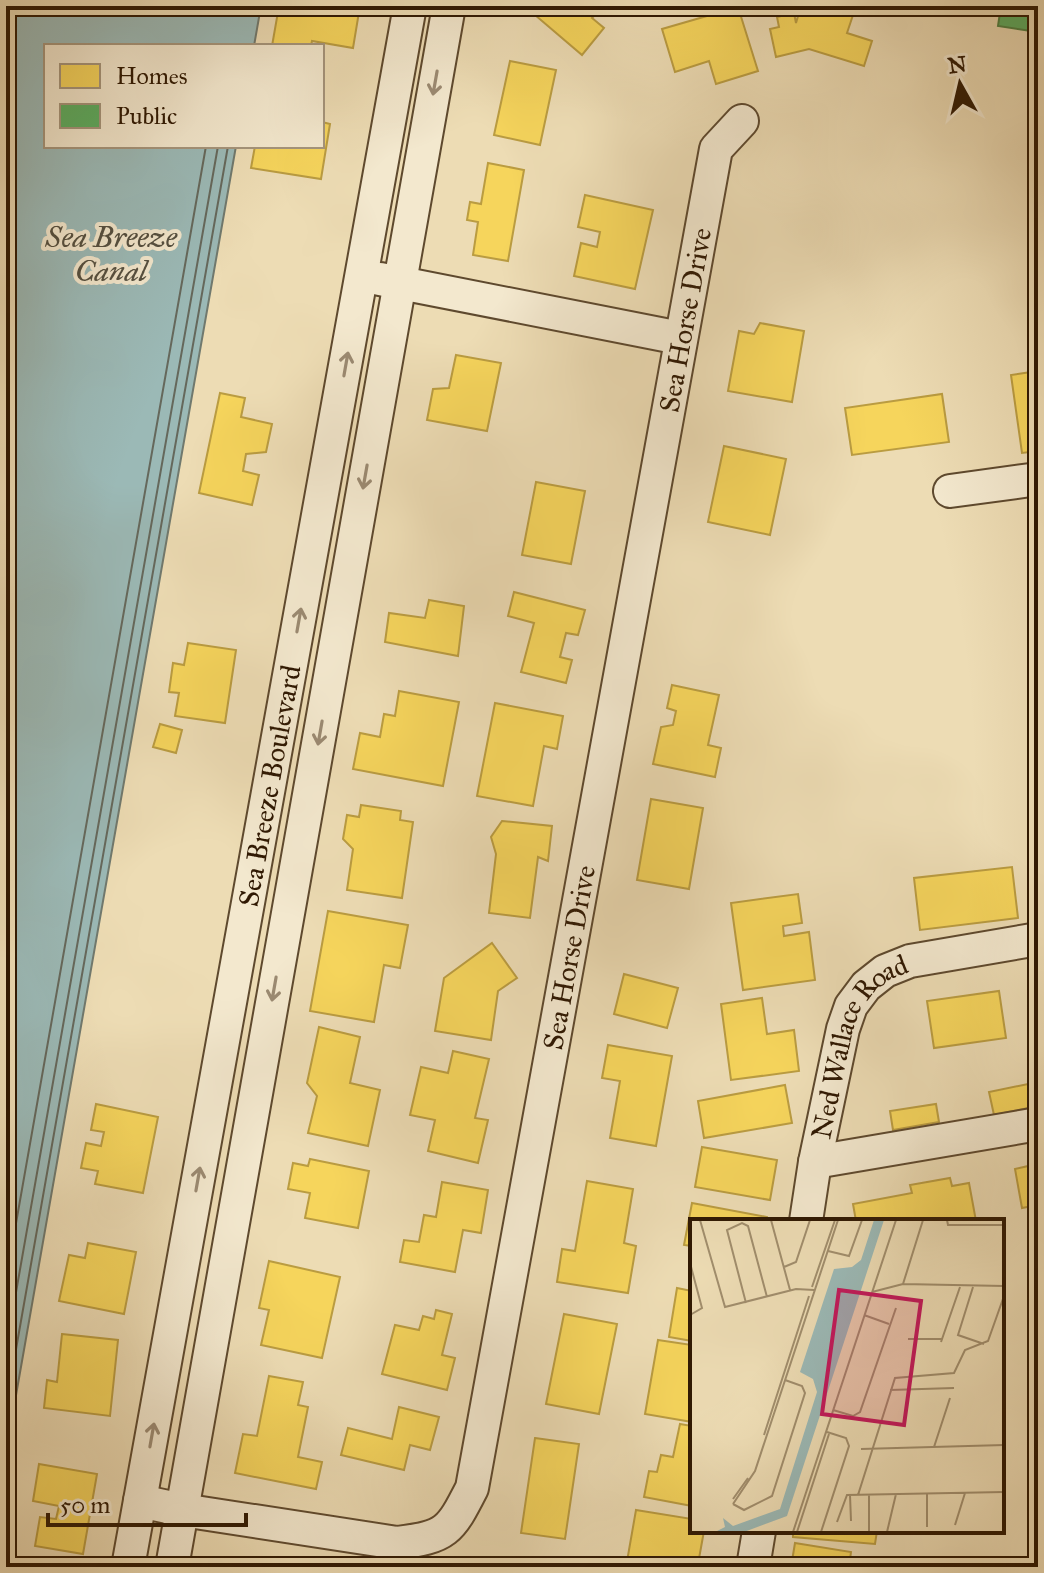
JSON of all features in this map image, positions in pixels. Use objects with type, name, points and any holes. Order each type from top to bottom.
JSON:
[{"type":"street","name":"Sea Breeze Boulevard","points":[[128,1567],[410,6]]},
{"type":"street","name":"Sea Breeze Boulevard","points":[[172,1567],[449,6]]},
{"type":"street","name":"Sea Horse Drive","points":[[140,1501],[397,1543],[430,1539],[454,1522],[472,1488],[716,149],[742,121]]},
{"type":"street","points":[[362,276],[680,338]]},
{"type":"street","points":[[950,491],[1038,479]]},
{"type":"street","name":"Ned Wallace Road","points":[[806,1219],[843,1029],[851,1006],[866,986],[885,971],[910,961],[1038,939]]},
{"type":"street","points":[[815,1162],[1038,1124]]},
{"type":"street","points":[[753,1567],[759,1533]]},
{"type":"water","name":"Sea Breeze Canal","points":[[6,6],[261,6],[254,44],[44,44],[44,148],[236,148],[6,1452]]},
{"type":"building: Homes","points":[[279,6],[360,6],[353,48],[312,41],[311,44],[272,44]]},
{"type":"building: Homes","points":[[544,6],[603,6],[592,18],[604,28],[582,55],[535,15]]},
{"type":"building: Homes","points":[[801,6],[856,6],[847,33],[872,41],[864,66],[809,49],[776,57],[770,29],[779,27],[777,17],[794,13],[796,23]]},
{"type":"building: Homes","points":[[738,7],[758,71],[716,84],[709,61],[675,72],[662,29]]},
{"type":"building: Homes","points":[[510,61],[556,70],[540,145],[494,135]]},
{"type":"building: Homes","points":[[324,122],[330,124],[321,179],[251,168],[255,148],[324,148]]},
{"type":"building: Homes","points":[[488,163],[524,170],[508,261],[473,255],[478,222],[467,220],[470,202],[481,204]]},
{"type":"building: Homes","points":[[585,195],[653,210],[635,289],[574,276],[581,243],[597,247],[600,232],[578,227]]},
{"type":"building: Homes","points":[[760,323],[804,331],[792,402],[728,391],[739,331],[754,334]]},
{"type":"building: Homes","points":[[456,355],[501,363],[487,431],[427,420],[433,389],[449,388]]},
{"type":"building: Homes","points":[[1038,371],[1038,451],[1022,453],[1011,375]]},
{"type":"building: Homes","points":[[220,393],[245,398],[241,417],[272,424],[266,452],[246,454],[243,471],[259,475],[252,505],[199,493]]},
{"type":"building: Homes","points":[[942,394],[949,442],[852,455],[845,408]]},
{"type":"building: Homes","points":[[724,446],[786,459],[770,535],[708,522]]},
{"type":"building: Homes","points":[[536,482],[585,491],[571,564],[522,555]]},
{"type":"building: Homes","points":[[514,592],[585,610],[578,635],[566,633],[560,657],[572,660],[566,683],[521,672],[534,623],[508,616]]},
{"type":"building: Homes","points":[[429,600],[464,606],[458,656],[385,642],[389,613],[425,618]]},
{"type":"building: Homes","points":[[188,643],[236,650],[225,723],[175,716],[179,693],[169,692],[173,663],[184,665]]},
{"type":"building: Homes","points":[[672,685],[719,695],[708,745],[721,748],[715,777],[653,764],[661,727],[673,725],[676,711],[667,708]]},
{"type":"building: Homes","points":[[399,691],[459,702],[443,786],[353,769],[360,733],[380,737],[384,714],[395,716]]},
{"type":"building: Homes","points":[[495,703],[563,716],[557,749],[544,746],[533,806],[477,796]]},
{"type":"building: Homes","points":[[160,724],[182,730],[176,753],[153,747]]},
{"type":"building: Homes","points":[[651,799],[703,808],[689,889],[637,880]]},
{"type":"building: Homes","points":[[361,805],[401,811],[400,820],[413,822],[402,898],[347,890],[353,849],[343,839],[347,815],[359,817]]},
{"type":"building: Homes","points":[[502,821],[552,826],[548,861],[538,857],[530,918],[489,913],[496,854],[491,837]]},
{"type":"building: Homes","points":[[1012,867],[1018,918],[920,930],[914,878]]},
{"type":"building: Homes","points":[[798,894],[802,923],[783,926],[784,936],[809,932],[815,980],[743,990],[731,903]]},
{"type":"building: Homes","points":[[328,911],[408,925],[400,968],[384,965],[374,1022],[310,1011]]},
{"type":"building: Homes","points":[[492,943],[517,978],[498,991],[491,1040],[435,1031],[444,978]]},
{"type":"building: Homes","points":[[624,974],[678,988],[667,1028],[614,1014]]},
{"type":"building: Homes","points":[[999,991],[1006,1038],[934,1048],[927,1001]]},
{"type":"building: Homes","points":[[762,998],[767,1034],[794,1030],[799,1071],[731,1080],[721,1004]]},
{"type":"building: Homes","points":[[319,1027],[360,1037],[350,1083],[380,1090],[368,1146],[308,1133],[317,1096],[307,1083]]},
{"type":"building: Homes","points":[[608,1045],[672,1056],[656,1146],[610,1138],[620,1081],[602,1078]]},
{"type":"building: Homes","points":[[453,1051],[489,1059],[475,1118],[488,1120],[478,1163],[428,1151],[435,1120],[410,1115],[421,1067],[448,1073]]},
{"type":"building: Homes","points":[[1038,1082],[1038,1106],[994,1115],[989,1092]]},
{"type":"building: Homes","points":[[785,1085],[792,1123],[704,1138],[698,1101]]},
{"type":"building: Homes","points":[[96,1104],[158,1117],[143,1193],[95,1184],[98,1171],[81,1168],[86,1143],[101,1146],[104,1132],[91,1130]]},
{"type":"building: Homes","points":[[936,1104],[939,1122],[893,1130],[890,1111]]},
{"type":"building: Homes","points":[[702,1147],[777,1160],[770,1200],[695,1187]]},
{"type":"building: Homes","points":[[310,1159],[369,1171],[358,1228],[305,1218],[310,1193],[288,1189],[293,1163],[308,1166]]},
{"type":"building: Homes","points":[[1038,1159],[1038,1205],[1022,1208],[1015,1169],[1028,1166],[1032,1160]]},
{"type":"building: Homes","points":[[950,1178],[952,1186],[969,1183],[976,1219],[856,1219],[853,1204],[912,1193],[910,1185]]},
{"type":"building: Homes","points":[[587,1181],[633,1189],[624,1243],[636,1246],[628,1293],[557,1282],[562,1249],[575,1251]]},
{"type":"building: Homes","points":[[442,1182],[488,1190],[481,1233],[463,1230],[455,1272],[400,1262],[404,1240],[419,1242],[424,1215],[436,1217]]},
{"type":"building: Homes","points":[[692,1203],[767,1217],[690,1219],[690,1246],[684,1245]]},
{"type":"building: Homes","points":[[88,1243],[136,1252],[124,1314],[59,1301],[69,1255],[85,1258]]},
{"type":"building: Homes","points":[[269,1261],[340,1277],[322,1358],[261,1345],[269,1310],[259,1308]]},
{"type":"building: Homes","points":[[677,1288],[690,1291],[690,1341],[669,1337]]},
{"type":"building: Homes","points":[[436,1310],[452,1314],[442,1355],[455,1358],[447,1390],[382,1374],[395,1325],[419,1330],[423,1316],[434,1319]]},
{"type":"building: Homes","points":[[564,1314],[617,1324],[599,1414],[546,1404]]},
{"type":"building: Homes","points":[[62,1334],[118,1340],[110,1416],[44,1408],[47,1380],[57,1382]]},
{"type":"building: Homes","points":[[658,1340],[690,1345],[690,1422],[645,1414]]},
{"type":"building: Homes","points":[[269,1376],[303,1382],[298,1405],[308,1407],[298,1457],[322,1462],[316,1489],[235,1473],[243,1434],[257,1436]]},
{"type":"building: Homes","points":[[399,1407],[439,1417],[430,1450],[410,1445],[404,1470],[341,1455],[348,1428],[392,1439]]},
{"type":"building: Homes","points":[[680,1424],[690,1426],[690,1506],[644,1497],[649,1471],[657,1472],[661,1455],[673,1457]]},
{"type":"building: Homes","points":[[535,1438],[579,1444],[565,1539],[521,1533]]},
{"type":"building: Homes","points":[[39,1464],[97,1474],[83,1554],[35,1546],[40,1517],[56,1519],[59,1506],[33,1501]]},
{"type":"building: Homes","points":[[636,1510],[690,1519],[690,1533],[704,1533],[698,1564],[669,1559],[668,1567],[626,1567]]},
{"type":"building: Homes","points":[[793,1533],[877,1533],[875,1544],[793,1537]]},
{"type":"building: Homes","points":[[795,1543],[851,1552],[849,1567],[791,1567]]},
{"type":"building: Homes","points":[[855,1560],[890,1567],[853,1567]]},
{"type":"building: Public","points":[[1001,6],[1038,6],[1038,32],[998,26]]}]
